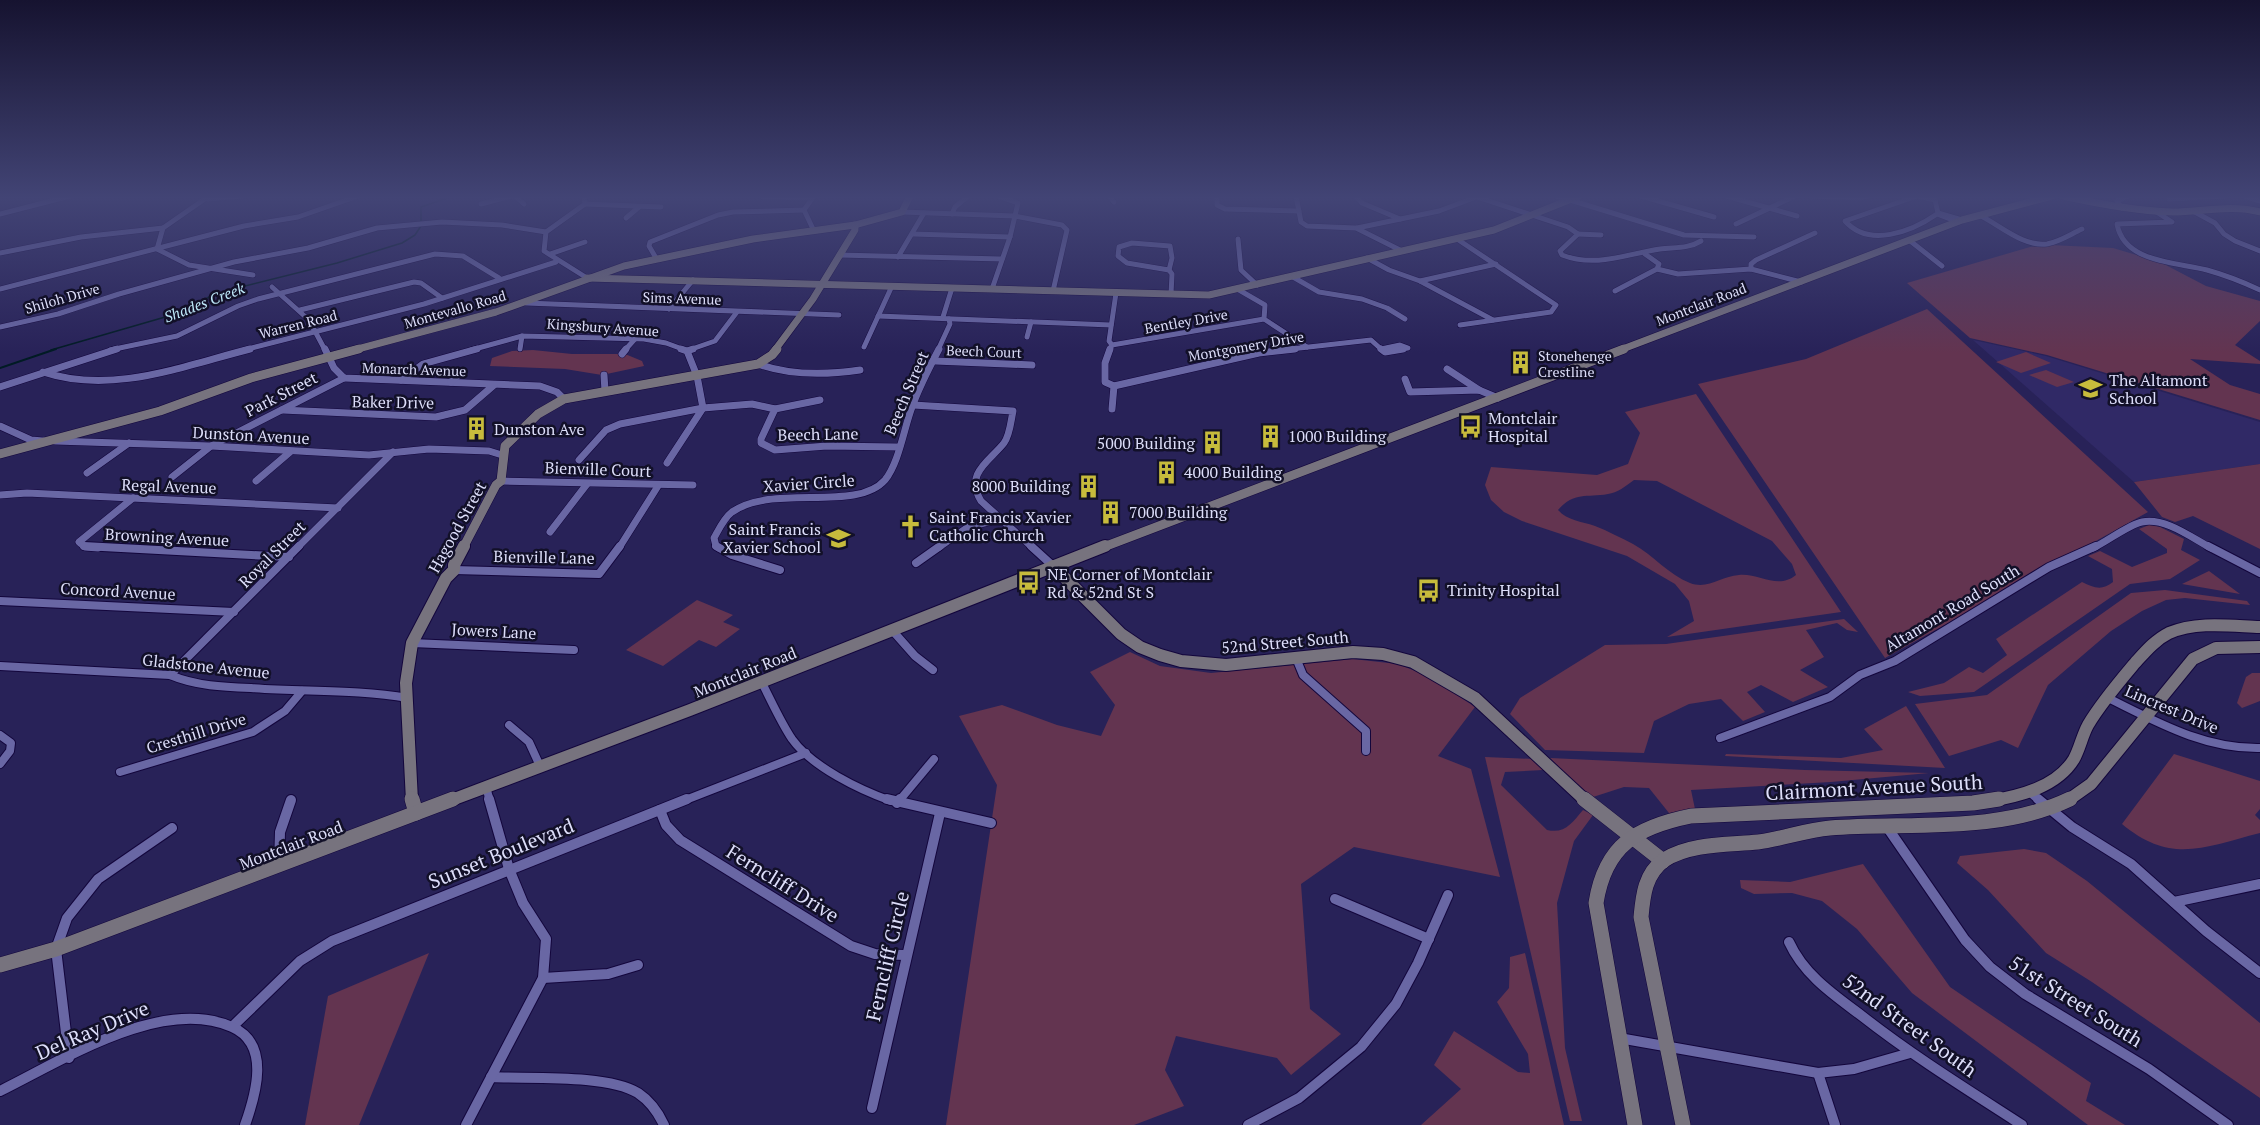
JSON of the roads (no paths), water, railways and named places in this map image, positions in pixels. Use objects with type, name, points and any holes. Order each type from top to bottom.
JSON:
[{"type":"street","points":[[0,253],[23,248]]},
{"type":"street","name":"Shiloh Drive","points":[[0,327],[58,314],[119,294],[234,262],[305,248]]},
{"type":"street","points":[[544,248],[556,262],[587,278],[1209,295],[1239,290],[1408,248]]},
{"type":"street","points":[[550,254],[566,248]]},
{"type":"street","points":[[650,248],[656,258]]},
{"type":"street","name":"Montevallo Road","points":[[0,454],[160,411],[251,378],[526,303],[587,278],[656,258],[702,248]]},
{"type":"street","points":[[502,455],[504,446],[538,414],[564,399],[758,364],[772,355],[843,248]]},
{"type":"street","points":[[898,257],[904,248]]},
{"type":"street","points":[[992,289],[1006,248]]},
{"type":"street","points":[[1053,291],[1063,248]]},
{"type":"street","points":[[1119,248],[1118,256],[1127,262],[1169,270],[1172,274],[1171,294]]},
{"type":"street","points":[[1169,270],[1172,266],[1171,248]]},
{"type":"street","points":[[1239,248],[1242,270],[1257,285]]},
{"type":"street","points":[[1460,324],[1551,312],[1556,305],[1472,248]]},
{"type":"street","points":[[1563,248],[1560,251],[1562,255],[1577,261],[1588,262],[1667,248]]},
{"type":"street","points":[[1751,269],[1750,264],[1781,248]]},
{"type":"street","name":"Montclair Road","points":[[0,965],[56,949],[279,866],[1053,566],[1888,248]]},
{"type":"street","points":[[1920,248],[1942,266]]},
{"type":"street","points":[[2131,248],[2153,258],[2224,275],[2260,290]]},
{"type":"street","points":[[0,289],[157,249],[189,265],[253,275]]},
{"type":"street","points":[[0,387],[102,352],[177,336],[238,306],[279,292],[445,252],[461,254],[498,278]]},
{"type":"street","points":[[1645,254],[1656,260],[1659,264],[1657,269]]},
{"type":"street","points":[[839,255],[1002,259]]},
{"type":"street","points":[[1366,258],[1389,270],[1420,281],[1493,320]]},
{"type":"street","name":"Warren Road","points":[[43,372],[62,380],[76,381],[101,382],[136,378],[442,298],[498,278],[556,262]]},
{"type":"street","points":[[1420,281],[1496,264]]},
{"type":"street","points":[[1615,291],[1657,269],[1678,274],[1751,269],[1801,282]]},
{"type":"street","points":[[1293,277],[1319,292],[1362,299],[1387,308],[1405,319]]},
{"type":"street","points":[[669,309],[693,280]]},
{"type":"street","points":[[300,310],[414,282],[421,283],[442,298]]},
{"type":"street","points":[[864,347],[892,285]]},
{"type":"street","name":"Monarch Avenue","points":[[272,287],[300,310],[317,332],[333,369],[344,378],[540,386],[556,392],[564,399]]},
{"type":"street","name":"Beech Street","points":[[886,477],[913,405],[950,324],[943,313],[952,288]]},
{"type":"street","points":[[1239,290],[1265,305],[1264,319],[1307,347]]},
{"type":"street","points":[[1112,409],[1114,386],[1105,382],[1104,378],[1107,351],[1112,345],[1109,341],[1116,293]]},
{"type":"street","name":"Sims Avenue","points":[[526,303],[838,315]]},
{"type":"street","points":[[667,463],[703,408],[697,376],[687,351],[715,341],[737,312]]},
{"type":"street","points":[[878,316],[1111,325]]},
{"type":"street","name":"Bentley Drive","points":[[1112,345],[1264,319]]},
{"type":"street","points":[[1027,337],[1031,322]]},
{"type":"street","points":[[520,349],[522,336]]},
{"type":"street","name":"Kingsbury Avenue","points":[[401,380],[423,364],[522,336],[635,339],[666,343],[687,351]]},
{"type":"street","points":[[622,354],[635,339]]},
{"type":"street","name":"Montgomery Drive","points":[[1114,386],[1259,353],[1371,340],[1381,349]]},
{"type":"street","name":"Beech Court","points":[[935,361],[1032,364]]},
{"type":"street","points":[[758,364],[777,371],[841,373],[860,370]]},
{"type":"street","points":[[1447,369],[1479,390],[1498,398]]},
{"type":"street","points":[[451,382],[460,373]]},
{"type":"street","points":[[604,375],[605,391]]},
{"type":"street","name":"Park Street","points":[[172,477],[211,446],[344,378]]},
{"type":"street","points":[[1405,379],[1410,392],[1479,390]]},
{"type":"street","name":"Baker Drive","points":[[282,410],[436,417],[465,410],[494,385]]},
{"type":"street","points":[[775,409],[820,400]]},
{"type":"street","name":"Beech Lane","points":[[579,460],[606,430],[614,426],[703,408],[752,404],[775,409],[761,439],[761,443],[766,448],[784,450],[827,446],[898,447]]},
{"type":"street","points":[[913,405],[1013,411],[1006,441],[982,463],[975,483],[976,493],[1000,519],[1053,566]]},
{"type":"street","name":"Dunston Avenue","points":[[0,426],[31,440],[45,441],[211,446],[369,455],[429,449],[489,451],[502,455]]},
{"type":"street","points":[[87,473],[129,443]]},
{"type":"street","points":[[256,480],[290,452]]},
{"type":"street","name":"Royal Street","points":[[170,675],[393,452]]},
{"type":"street","name":"Hagood Street","points":[[416,813],[412,803],[406,683],[412,643],[446,578],[454,570],[496,486],[501,481],[502,455]]},
{"type":"street","name":"Xavier Circle","points":[[780,570],[732,555],[716,546],[714,538],[730,513],[747,503],[770,497],[852,495],[868,491],[885,481],[886,477]]},
{"type":"street","name":"Bienville Court","points":[[501,481],[693,485]]},
{"type":"street","points":[[550,532],[587,484]]},
{"type":"street","name":"Bienville Lane","points":[[454,570],[599,574],[607,566],[658,486]]},
{"type":"street","name":"Regal Avenue","points":[[0,495],[133,498],[338,508]]},
{"type":"street","name":"Browning Avenue","points":[[133,498],[79,542],[85,547],[289,557]]},
{"type":"street","points":[[916,563],[968,527],[1000,519]]},
{"type":"street","name":"Altamont Road South","points":[[1720,738],[1830,697],[1860,675],[1895,662],[2049,567],[2108,541],[2141,522],[2153,521],[2167,525],[2260,573]]},
{"type":"street","name":"52nd Street South","points":[[1053,566],[1122,635],[1154,653],[1188,663],[1230,666],[1354,651],[1402,658],[1413,662],[1475,699],[1585,800],[1663,861]]},
{"type":"street","name":"Concord Avenue","points":[[0,601],[234,612]]},
{"type":"street","name":"Clairmont Avenue South","points":[[1635,1125],[1596,903],[1599,882],[1606,864],[1617,849],[1632,837],[1658,824],[1691,816],[1972,804],[2002,799],[2028,791],[2054,780],[2068,767],[2080,748],[2089,723],[2155,643],[2170,633],[2200,627],[2260,627]]},
{"type":"street","points":[[892,630],[915,656],[933,670]]},
{"type":"street","name":"Jowers Lane","points":[[412,643],[574,650]]},
{"type":"street","points":[[1683,1125],[1641,907],[1646,881],[1663,861],[1679,852],[1708,845],[1765,842],[1828,828],[1997,821],[2074,798],[2087,789],[2202,651],[2217,648],[2260,647]]},
{"type":"street","points":[[1296,658],[1303,675],[1366,731],[1368,738],[1366,751]]},
{"type":"street","name":"Gladstone Avenue","points":[[0,666],[170,675],[175,679],[208,685],[372,693],[408,698]]},
{"type":"street","points":[[760,681],[793,740],[806,753],[860,790],[897,803],[991,823]]},
{"type":"street","name":"Cresthill Drive","points":[[120,772],[254,732],[279,716],[302,691]]},
{"type":"street","name":"Lincrest Drive","points":[[2108,698],[2210,743],[2260,748]]},
{"type":"street","points":[[509,725],[526,736],[535,749],[540,766]]},
{"type":"street","points":[[0,735],[11,744],[10,751],[0,764]]},
{"type":"street","name":"Sunset Boulevard","points":[[234,1025],[300,961],[332,941],[806,753]]},
{"type":"street","points":[[897,803],[934,759]]},
{"type":"street","points":[[466,1125],[543,978],[546,939],[523,903],[509,869],[486,787]]},
{"type":"street","points":[[2028,791],[2081,833],[2132,864],[2220,943],[2260,974]]},
{"type":"street","points":[[279,866],[278,835],[291,800]]},
{"type":"street","name":"Ferncliff Drive","points":[[660,810],[666,825],[680,840],[832,935],[852,946],[875,954],[905,955]]},
{"type":"street","name":"Ferncliff Circle","points":[[872,1108],[905,955],[940,813]]},
{"type":"street","name":"51st Street South","points":[[1886,825],[1965,940],[1995,971],[2025,994],[2132,1058],[2228,1125]]},
{"type":"street","points":[[69,1058],[56,949],[67,918],[98,879],[119,862],[172,828]]},
{"type":"street","points":[[2174,902],[2260,884]]},
{"type":"street","points":[[1248,1125],[1299,1098],[1361,1047],[1396,1004],[1448,895]]},
{"type":"street","points":[[1335,899],[1429,939]]},
{"type":"street","name":"52nd Street South","points":[[1789,942],[1801,964],[1814,978],[1910,1053],[2022,1125]]},
{"type":"street","points":[[543,978],[608,974],[638,965]]},
{"type":"street","name":"Del Ray Drive","points":[[0,1091],[134,1029],[166,1020],[197,1017],[234,1025]]},
{"type":"street","points":[[234,1025],[250,1036],[256,1049],[254,1098],[245,1125]]},
{"type":"street","points":[[1620,1038],[1818,1073],[1854,1069],[1910,1053]]},
{"type":"street","points":[[1818,1073],[1835,1125]]},
{"type":"street","points":[[491,1077],[613,1084],[635,1091],[658,1111],[664,1125]]},
{"type":"waterway","name":"Shades Creek","points":[[51,350],[179,313],[211,296],[237,288],[384,248]]},
{"type":"waterway","name":"Shades Creek","points":[[0,368],[56,349]]},
{"type":"place","name":"Stonehenge Crestline","points":[[1520,363]]},
{"type":"place","name":"The Altamont School","points":[[2091,389]]},
{"type":"place","name":"Montclair Hospital","points":[[1470,427]]},
{"type":"place","name":"Dunston Ave","points":[[476,429]]},
{"type":"place","name":"1000 Building","points":[[1270,436]]},
{"type":"place","name":"5000 Building","points":[[1213,443]]},
{"type":"place","name":"4000 Building","points":[[1166,472]]},
{"type":"place","name":"8000 Building","points":[[1088,486]]},
{"type":"place","name":"7000 Building","points":[[1111,512]]},
{"type":"place","name":"Saint Francis Xavier Catholic Church","points":[[911,526]]},
{"type":"place","name":"Saint Francis Xavier School","points":[[839,538]]},
{"type":"place","name":"NE Corner of Montclair Rd & 52nd St S","points":[[1029,583]]},
{"type":"place","name":"Trinity Hospital","points":[[1429,590]]}]
